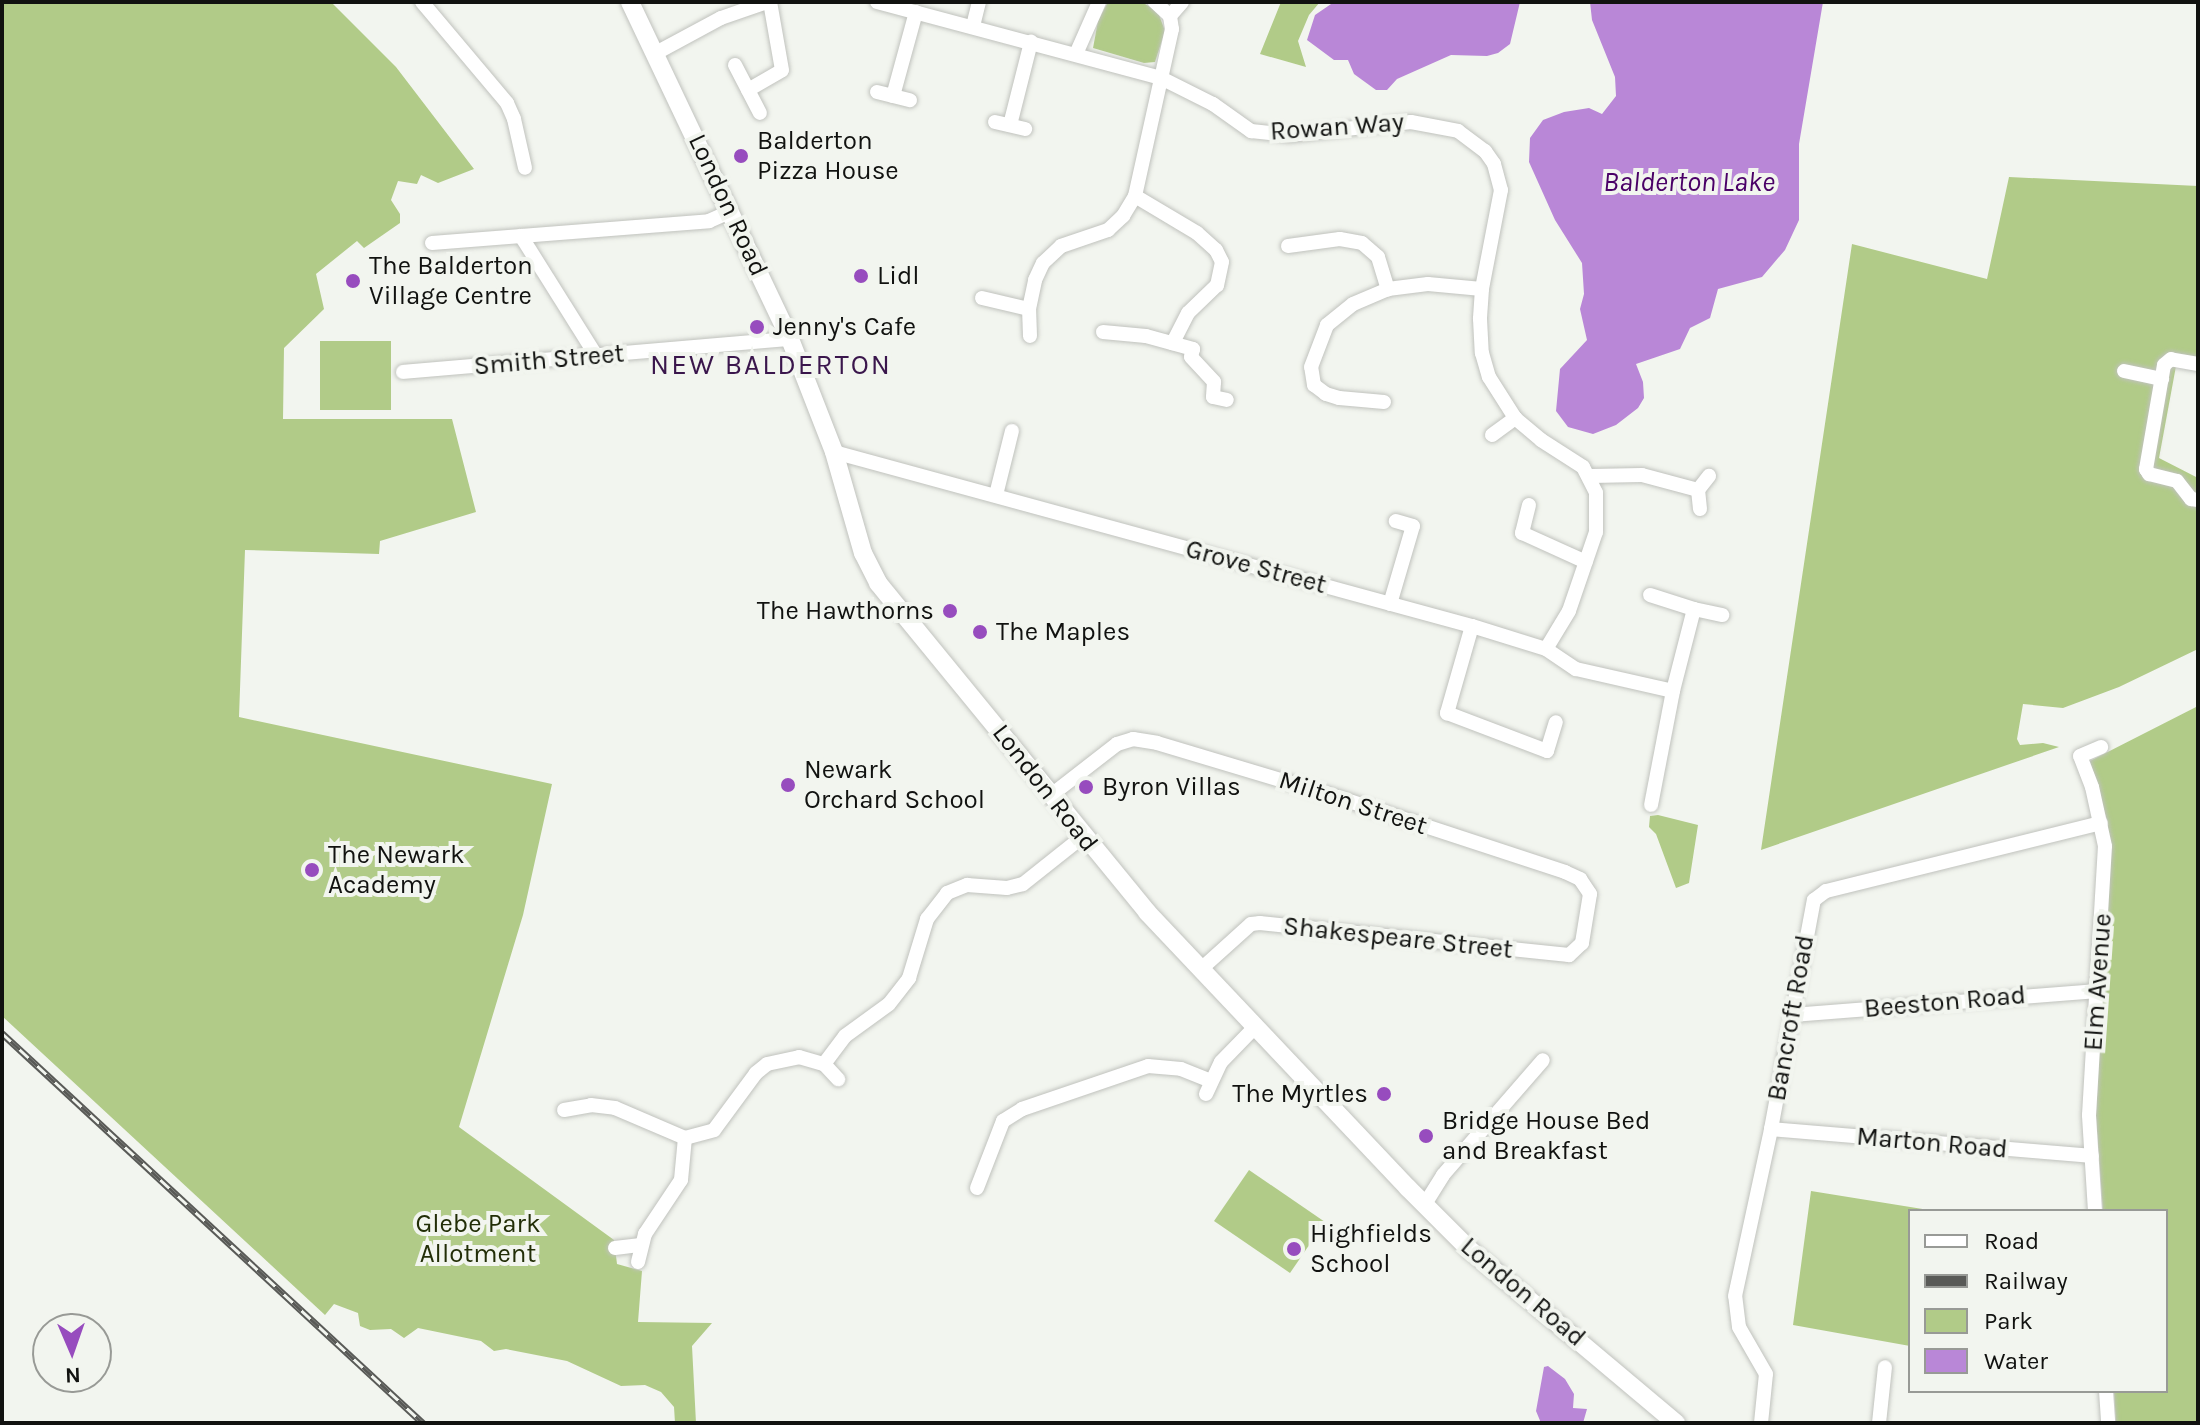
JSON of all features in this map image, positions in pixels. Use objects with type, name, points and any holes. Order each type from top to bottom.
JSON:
[{"type":"main road","name":"London Road","points":[[630,2],[790,339],[834,452],[863,553],[878,583],[1002,731],[1082,837],[1201,969],[1471,1251],[1590,1347],[1676,1423]]},
{"type":"street","points":[[422,2],[507,103],[514,119],[525,168]]},
{"type":"street","points":[[714,2],[721,18]]},
{"type":"street","points":[[656,53],[721,18],[768,2],[782,70],[748,90]]},
{"type":"street","name":"Rowan Way","points":[[877,2],[1161,78],[1260,133],[1289,135],[1411,122],[1446,127],[1468,136],[1494,164],[1501,190],[1482,289],[1482,353],[1489,377],[1515,418],[1591,476]]},
{"type":"street","points":[[973,26],[979,2]]},
{"type":"street","points":[[1076,54],[1099,2]]},
{"type":"street","points":[[1155,2],[1170,16]]},
{"type":"street","points":[[1030,336],[1029,309],[1038,270],[1049,256],[1068,243],[1108,230],[1123,216],[1135,196],[1170,44],[1170,16],[1182,2]]},
{"type":"street","points":[[893,96],[916,12]]},
{"type":"street","points":[[1025,129],[1002,124],[1031,42]]},
{"type":"street","points":[[735,65],[760,113]]},
{"type":"street","points":[[877,92],[910,100]]},
{"type":"street","points":[[1135,196],[1197,233],[1216,250],[1222,262],[1217,285],[1188,313],[1173,343]]},
{"type":"street","points":[[432,243],[709,221],[731,211]]},
{"type":"street","points":[[521,236],[597,357]]},
{"type":"street","points":[[1294,242],[1340,239],[1362,243],[1378,257],[1388,289]]},
{"type":"street","points":[[1384,402],[1369,393],[1326,394],[1312,380],[1311,367],[1327,325],[1353,304],[1388,289],[1428,284],[1482,289]]},
{"type":"street","points":[[982,298],[1029,309]]},
{"type":"street","points":[[1103,332],[1193,349],[1191,357],[1214,382],[1213,397],[1227,400]]},
{"type":"street","name":"Smith Street","points":[[403,372],[790,339]]},
{"type":"street","points":[[2198,364],[2171,359],[2164,365],[2146,469],[2149,474],[2177,481],[2191,499],[2198,500]]},
{"type":"street","points":[[2124,371],[2162,379]]},
{"type":"street","points":[[1492,435],[1515,418]]},
{"type":"street","points":[[996,495],[1012,431]]},
{"type":"street","name":"Grove Street","points":[[834,452],[1472,626],[1546,649],[1576,669],[1673,691]]},
{"type":"street","points":[[1546,649],[1569,611],[1596,532],[1597,508],[1591,476],[1642,475],[1698,490]]},
{"type":"street","points":[[1700,509],[1698,490],[1709,476]]},
{"type":"street","points":[[1529,505],[1522,533],[1586,562]]},
{"type":"street","points":[[1390,604],[1413,526],[1396,521]]},
{"type":"street","points":[[1650,595],[1722,615]]},
{"type":"street","points":[[1651,805],[1673,691],[1694,609]]},
{"type":"street","points":[[1447,713],[1472,626]]},
{"type":"street","points":[[1431,708],[1547,751],[1556,722]]},
{"type":"street","name":"Milton Street","points":[[1050,796],[1117,744],[1133,739],[1157,743],[1337,797],[1572,875],[1587,885],[1586,919]]},
{"type":"street","name":"Elm Avenue","points":[[2095,1209],[2089,1115],[2106,866],[2101,823],[2077,750],[2101,747]]},
{"type":"street","name":"Bancroft Road","points":[[1761,1423],[1766,1374],[1739,1327],[1734,1307],[1812,906],[1818,895],[2101,823]]},
{"type":"street","points":[[824,1064],[845,1036],[881,1011],[905,985],[927,919],[947,893],[967,885],[1007,888],[1023,884],[1082,837]]},
{"type":"street","name":"Shakespeare Street","points":[[1201,969],[1251,924],[1311,927],[1559,955],[1576,952],[1582,943],[1586,919]]},
{"type":"street","name":"Beeston Road","points":[[1793,1015],[2097,991]]},
{"type":"street","points":[[977,1188],[1003,1121],[1022,1109],[1148,1066],[1181,1069],[1208,1088],[1228,1053],[1256,1026]]},
{"type":"street","points":[[564,1110],[591,1105],[615,1108],[685,1138],[706,1134],[721,1125],[749,1082],[767,1064],[787,1057],[824,1064],[838,1079]]},
{"type":"street","points":[[1425,1204],[1443,1175],[1543,1060]]},
{"type":"street","name":"Marton Road","points":[[1771,1129],[2092,1156]]},
{"type":"street","points":[[638,1262],[641,1245],[652,1222],[679,1185],[685,1138]]},
{"type":"street","points":[[615,1248],[641,1245]]},
{"type":"street","points":[[1879,1423],[1885,1367]]},
{"type":"street","points":[[2106,1393],[2108,1423]]},
{"type":"green space","name":"The Newark Academy","points":[[2,2],[331,2],[396,67],[474,169],[438,183],[421,175],[417,184],[398,181],[391,200],[400,214],[400,223],[364,248],[357,241],[316,274],[324,309],[284,348],[283,419],[452,419],[476,512],[380,541],[379,554],[245,550],[239,717],[552,784],[523,915],[459,1127],[614,1240],[617,1264],[642,1271],[638,1322],[712,1323],[692,1346],[696,1423],[675,1423],[674,1407],[661,1392],[645,1385],[621,1386],[567,1361],[506,1349],[494,1351],[481,1341],[418,1328],[404,1338],[391,1329],[370,1330],[360,1326],[358,1313],[334,1304],[325,1315],[2,1016]]},
{"type":"green space","points":[[1108,2],[1142,2],[1158,12],[1165,31],[1155,62],[1144,63],[1093,48],[1098,21]]},
{"type":"green space","points":[[1281,2],[1320,2],[1309,15],[1298,41],[1306,67],[1260,54]]},
{"type":"green space","points":[[2009,177],[2198,186],[2198,370],[2176,366],[2159,458],[2198,478],[2198,649],[2119,687],[2063,708],[2023,704],[2017,739],[2020,745],[2043,743],[2059,747],[1761,850],[1852,244],[1987,279]]},
{"type":"green space","points":[[320,341],[391,341],[391,410],[320,410]]},
{"type":"green space","points":[[2198,706],[2198,1423],[2116,1423],[2114,1393],[2168,1393],[2168,1209],[2103,1209],[2096,1116],[2109,864],[2107,820],[2090,761]]},
{"type":"green space","points":[[1658,815],[1698,825],[1689,883],[1676,888],[1656,834],[1649,827],[1650,816]]},
{"type":"green space","points":[[1249,1170],[1325,1222],[1290,1273],[1214,1221]]},
{"type":"green space","points":[[1811,1191],[1923,1209],[1908,1209],[1908,1346],[1793,1325]]},
{"type":"water","points":[[1334,2],[1520,2],[1510,44],[1498,53],[1487,56],[1451,55],[1397,79],[1387,90],[1376,90],[1354,74],[1348,60],[1334,60],[1307,40],[1315,15]]},
{"type":"water","name":"Balderton Lake","points":[[1590,2],[1823,2],[1799,144],[1799,220],[1785,250],[1762,277],[1718,289],[1710,318],[1690,328],[1680,349],[1636,364],[1643,382],[1644,398],[1638,408],[1616,425],[1593,434],[1568,427],[1556,411],[1560,369],[1587,340],[1580,309],[1584,294],[1582,263],[1555,220],[1529,162],[1530,138],[1543,120],[1564,112],[1589,108],[1602,114],[1616,96],[1615,77],[1592,20]]},
{"type":"water","points":[[1548,1366],[1565,1379],[1574,1394],[1573,1408],[1587,1409],[1583,1423],[1541,1423],[1536,1411],[1544,1367]]},
{"type":"railway","points":[[2,1033],[423,1423]]},
{"type":"place","name":"Balderton Pizza House","points":[[741,156]]},
{"type":"place","name":"Lidl","points":[[861,276]]},
{"type":"place","name":"The Balderton Village Centre","points":[[353,281]]},
{"type":"place","name":"Jenny's Cafe","points":[[757,327]]},
{"type":"place","name":"The Hawthorns","points":[[950,611]]},
{"type":"place","name":"The Maples","points":[[980,632]]},
{"type":"place","name":"Newark Orchard School","points":[[788,785]]},
{"type":"place","name":"Byron Villas","points":[[1086,787]]},
{"type":"place","name":"The Newark Academy","points":[[312,870]]},
{"type":"place","name":"The Myrtles","points":[[1384,1094]]},
{"type":"place","name":"Bridge House Bed and Breakfast","points":[[1426,1136]]},
{"type":"place","name":"Highfields School","points":[[1294,1249]]},
{"type":"district","name":"NEW BALDERTON","points":[[771,365]]},
{"type":"park label","name":"Glebe Park Allotment","points":[[478,1239]]}]
